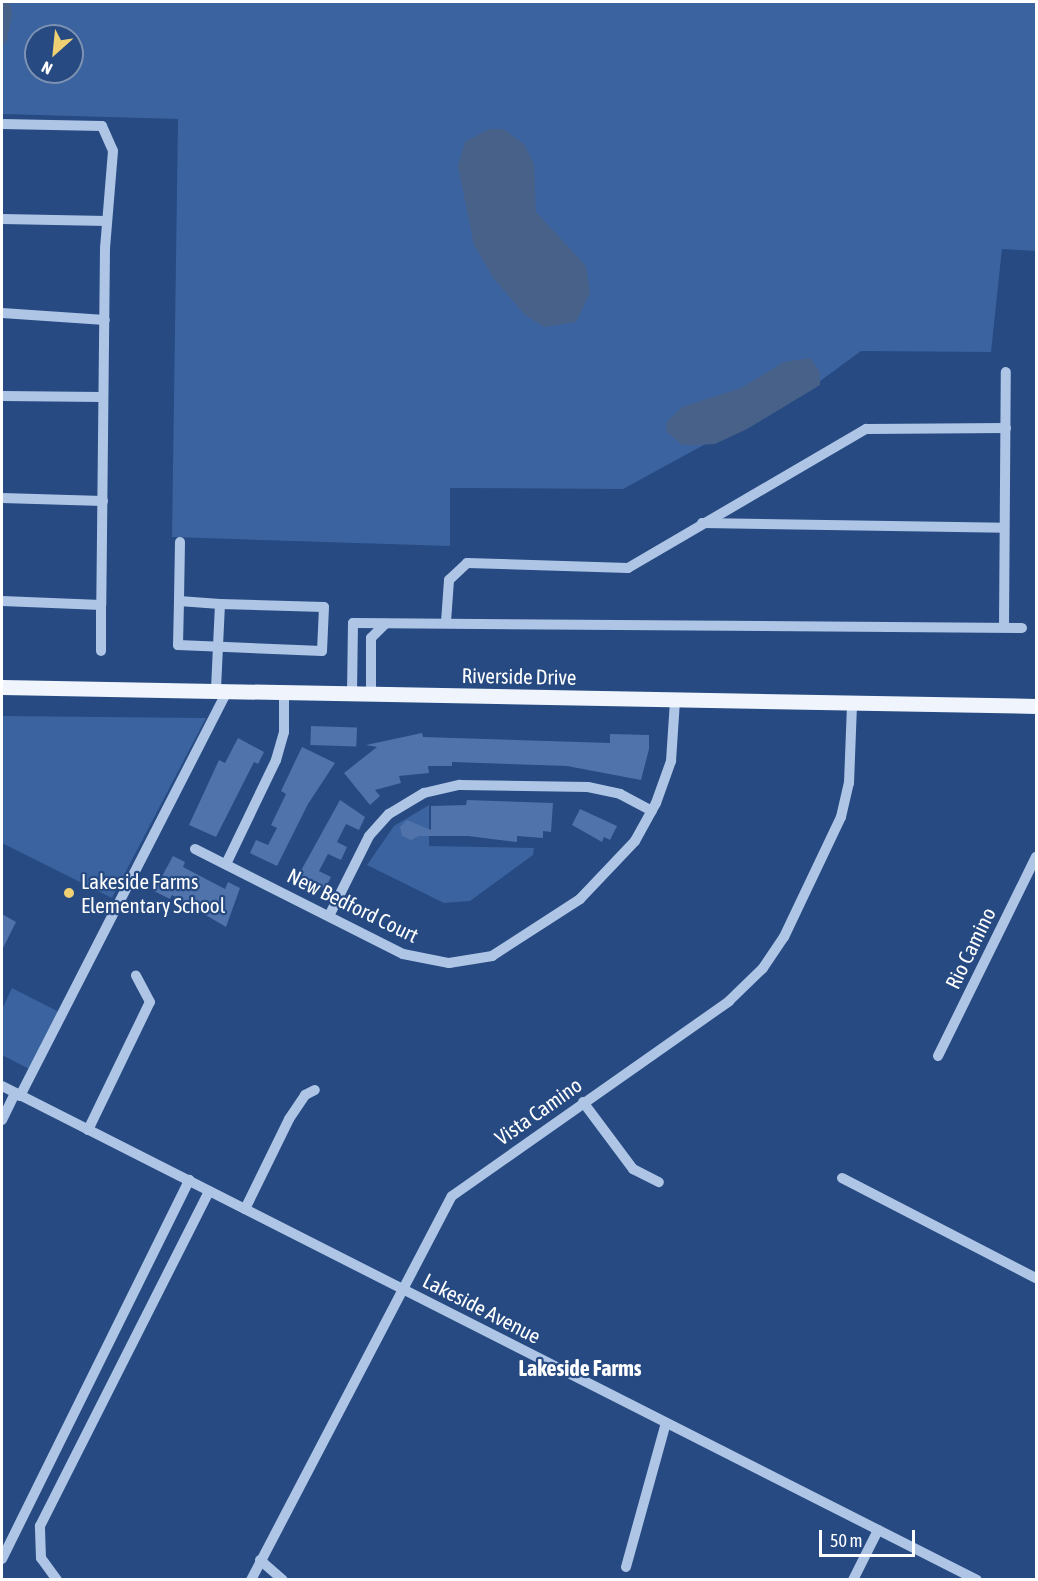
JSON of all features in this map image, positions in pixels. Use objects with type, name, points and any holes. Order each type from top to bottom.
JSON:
[{"type":"main road","name":"Riverside Drive","points":[[2,687],[1036,706]]},
{"type":"street","points":[[2,124],[102,126],[113,151],[107,221],[102,397],[101,651]]},
{"type":"street","points":[[2,219],[107,221]]},
{"type":"street","points":[[2,313],[105,320]]},
{"type":"street","points":[[1004,627],[1006,372]]},
{"type":"street","points":[[2,396],[102,397]]},
{"type":"street","points":[[446,622],[449,580],[467,563],[628,568],[866,429],[1006,428]]},
{"type":"street","points":[[2,498],[103,501]]},
{"type":"street","points":[[702,523],[1004,528]]},
{"type":"street","points":[[179,601],[324,608],[322,651],[178,645],[180,542]]},
{"type":"street","points":[[2,601],[101,605]]},
{"type":"street","points":[[2,1120],[222,690],[218,647],[220,604]]},
{"type":"street","points":[[352,694],[353,623],[1022,628]]},
{"type":"street","points":[[371,694],[371,638],[385,624]]},
{"type":"street","points":[[352,657],[371,656]]},
{"type":"street","points":[[226,864],[276,760],[284,732],[284,692]]},
{"type":"street","name":"New Bedford Court","points":[[195,849],[418,959],[457,962],[492,956],[596,886],[623,857],[652,811],[671,761],[675,700]]},
{"type":"street","name":"Vista Camino","points":[[251,1580],[400,1288],[452,1196],[729,1001],[763,968],[784,938],[841,817],[849,783],[852,704]]},
{"type":"street","points":[[329,916],[369,836],[389,814],[424,793],[460,785],[588,787],[620,794],[652,811]]},
{"type":"street","name":"Rio Camino","points":[[938,1056],[1036,857]]},
{"type":"street","points":[[88,1130],[150,1002],[135,976]]},
{"type":"street","name":"Lakeside Avenue","points":[[2,1086],[977,1580]]},
{"type":"street","points":[[245,1209],[289,1119],[305,1095],[315,1090]]},
{"type":"street","points":[[583,1102],[633,1169],[658,1182]]},
{"type":"street","points":[[842,1179],[1036,1278]]},
{"type":"street","points":[[2,1559],[189,1180]]},
{"type":"street","points":[[57,1580],[40,1558],[40,1526],[209,1191]]},
{"type":"street","points":[[626,1567],[666,1423]]},
{"type":"street","points":[[853,1580],[878,1530]]},
{"type":"street","points":[[260,1560],[283,1580]]},
{"type":"shaded area","points":[[2,2],[1036,2],[1036,251],[1002,249],[991,352],[861,351],[816,384],[623,489],[450,488],[450,546],[172,537],[178,119],[2,114]]},
{"type":"shaded area","points":[[2,2],[10,2],[12,15],[7,41],[2,47]]},
{"type":"shaded area","points":[[489,129],[503,129],[524,144],[534,164],[536,212],[586,266],[590,293],[576,322],[544,327],[525,315],[494,279],[474,245],[458,166],[465,142]]},
{"type":"shaded area","points":[[810,358],[820,372],[820,385],[747,429],[715,444],[698,445],[682,445],[667,432],[666,423],[682,407],[741,388],[784,362]]},
{"type":"shaded area","points":[[2,716],[206,718],[112,898],[2,843]]},
{"type":"shaded area","points":[[429,805],[429,846],[534,848],[533,855],[470,901],[444,903],[367,865],[394,826]]},
{"type":"shaded area","points":[[12,988],[61,1013],[31,1070],[2,1055],[2,1009]]},
{"type":"building","points":[[311,726],[357,728],[356,747],[310,745]]},
{"type":"building","points":[[422,733],[423,737],[610,743],[610,734],[649,735],[649,749],[641,780],[567,766],[452,762],[452,766],[428,766],[429,773],[399,776],[401,783],[375,790],[380,796],[370,805],[344,773],[377,747],[366,745]]},
{"type":"building","points":[[238,738],[264,752],[258,764],[254,762],[216,837],[189,825],[219,760],[225,763]]},
{"type":"building","points":[[302,747],[335,763],[308,804],[277,866],[250,853],[256,840],[268,845],[277,828],[271,825],[286,794],[281,791]]},
{"type":"building","points":[[340,800],[365,817],[359,830],[346,824],[337,842],[347,847],[341,860],[328,854],[319,871],[331,877],[325,889],[298,876]]},
{"type":"building","points":[[467,800],[553,803],[551,832],[543,831],[543,838],[517,836],[517,842],[468,836],[419,836],[411,840],[402,836],[400,827],[407,820],[431,830],[431,806],[466,805]]},
{"type":"building","points":[[580,809],[617,826],[610,840],[604,837],[602,842],[572,825]]},
{"type":"building","points":[[173,856],[185,862],[183,867],[225,889],[228,882],[240,888],[226,927],[172,895],[170,899],[154,891]]},
{"type":"building","points":[[2,914],[16,922],[2,950]]},
{"type":"place","name":"Lakeside Farms Elementary School","points":[[69,893]]},
{"type":"district","name":"Lakeside Farms","points":[[580,1369]]}]
